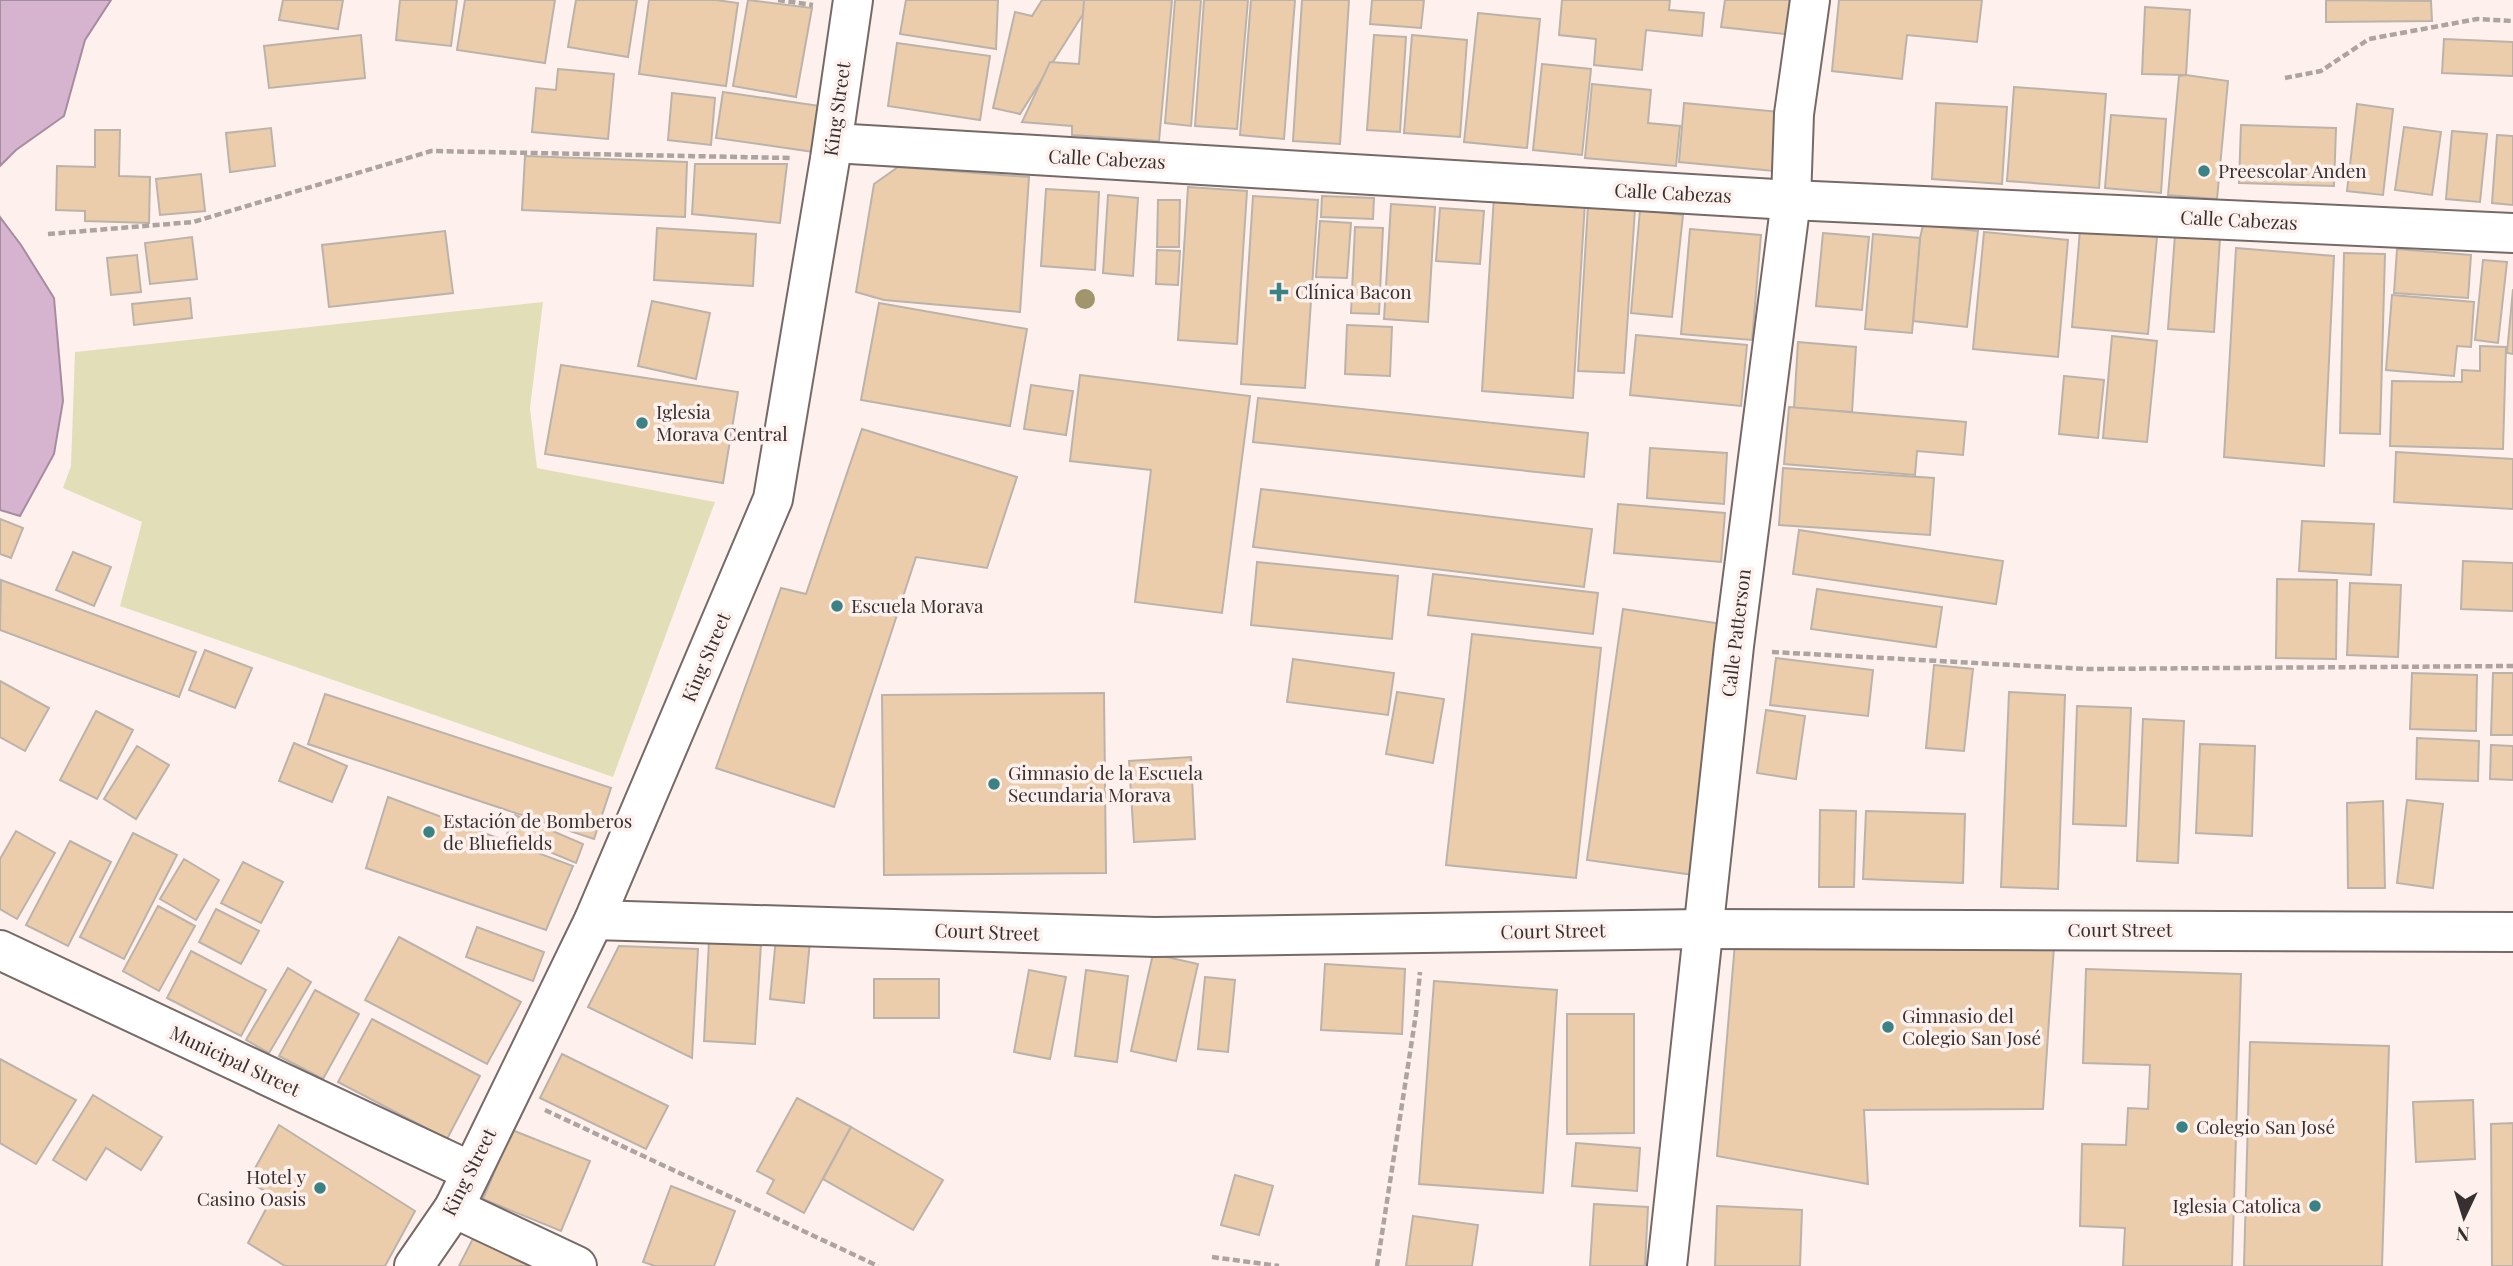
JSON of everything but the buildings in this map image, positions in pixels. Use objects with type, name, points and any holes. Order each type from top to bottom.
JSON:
[{"type":"street","name":"King Street","points":[[414,1266],[454,1208],[594,920],[773,499],[831,151],[853,0]]},
{"type":"street","name":"Calle Patterson","points":[[1667,1266],[1734,646],[1791,200],[1794,114],[1810,0]]},
{"type":"street","name":"Calle Cabezas","points":[[831,151],[1791,200],[2513,233]]},
{"type":"street","name":"Court Street","points":[[594,920],[1156,937],[1702,929],[2513,932]]},
{"type":"street","name":"Municipal Street","points":[[0,950],[470,1171]]},
{"type":"street","points":[[454,1208],[577,1266]]},
{"type":"path","points":[[2285,78],[2321,71],[2369,39],[2477,19],[2513,21]]},
{"type":"path","points":[[48,234],[193,222],[431,151],[831,151]]},
{"type":"path","points":[[1734,646],[1759,651],[2087,669],[2513,666]]},
{"type":"path","points":[[1377,1266],[1416,1014],[1424,933]]},
{"type":"path","points":[[509,1093],[878,1266]]},
{"type":"path","points":[[1212,1257],[1279,1266]]},
{"type":"shaded area","points":[[0,0],[111,0],[85,40],[64,116],[16,150],[0,166]]},
{"type":"shaded area","points":[[0,217],[54,298],[63,401],[54,454],[20,516],[0,510]]},
{"type":"shaded area","points":[[543,302],[530,408],[537,468],[715,502],[613,777],[120,606],[142,522],[63,488],[71,466],[75,352]]},
{"type":"place","name":"Preescolar Anden","points":[[2204,171]]},
{"type":"place","name":"Clínica Bacon","points":[[1279,292]]},
{"type":"place","name":"Iglesia Morava Central","points":[[642,423]]},
{"type":"place","name":"Escuela Morava","points":[[837,606]]},
{"type":"place","name":"Gimnasio de la Escuela Secundaria Morava","points":[[994,784]]},
{"type":"place","name":"Estación de Bomberos de Bluefields","points":[[429,832]]},
{"type":"place","name":"Gimnasio del Colegio San José","points":[[1888,1027]]},
{"type":"place","name":"Colegio San José","points":[[2182,1127]]},
{"type":"place","name":"Hotel y Casino Oasis","points":[[320,1188]]},
{"type":"place","name":"Iglesia Catolica","points":[[2315,1206]]}]
